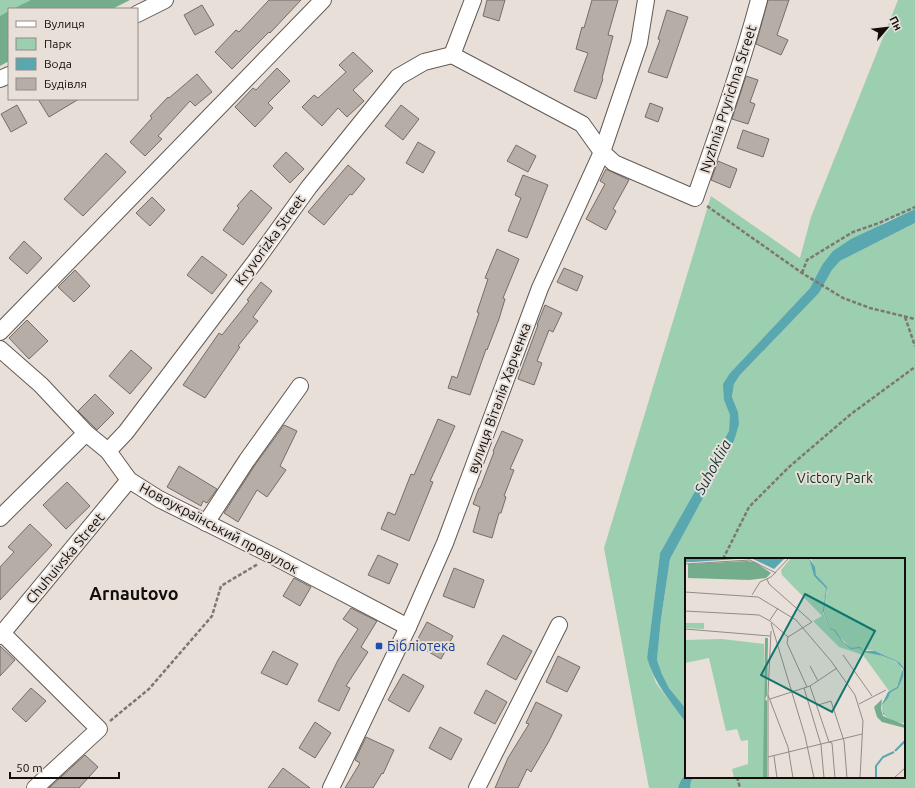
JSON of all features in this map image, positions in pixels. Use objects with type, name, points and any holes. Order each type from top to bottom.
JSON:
[{"type":"street","points":[[138,14],[165,0]]},
{"type":"street","points":[[0,332],[323,0]]},
{"type":"street","points":[[472,0],[452,55],[582,124],[602,152],[614,163],[695,198]]},
{"type":"street","name":"вулиця Віталія Харченка","points":[[331,788],[408,627],[445,543],[540,288],[602,152],[639,43],[646,0]]},
{"type":"street","name":"Nyzhnia Pryrichna Street","points":[[695,198],[745,51],[759,0]]},
{"type":"street","name":"Kryvorizka Street","points":[[108,451],[126,432],[257,259],[309,187],[398,77],[424,62],[452,55]]},
{"type":"street","name":"Новоукраїнський провулок","points":[[0,349],[41,385],[86,433],[108,451],[129,480],[159,499],[206,524],[272,556],[408,627]]},
{"type":"street","points":[[206,524],[247,460],[300,386]]},
{"type":"street","points":[[0,518],[86,433]]},
{"type":"street","name":"Chuhuivska Street","points":[[1,634],[129,480]]},
{"type":"street","points":[[477,788],[559,625]]},
{"type":"street","points":[[1,634],[99,729],[35,788]]},
{"type":"path","points":[[695,198],[803,274],[843,298],[870,308],[915,320]]},
{"type":"path","points":[[803,274],[807,260],[853,232],[915,208]]},
{"type":"path","points":[[905,317],[915,346]]},
{"type":"path","points":[[724,558],[749,507],[789,467],[851,414],[915,367]]},
{"type":"path","points":[[99,729],[149,689],[212,616],[221,586],[272,556]]},
{"type":"path","points":[[738,778],[740,788]]},
{"type":"green space","points":[[0,0],[60,0],[45,8],[8,8],[8,27],[0,31]]},
{"type":"green space","points":[[31,0],[130,0],[114,8],[15,8]]},
{"type":"green space","points":[[898,0],[915,0],[915,209],[885,222],[822,265],[810,288],[730,373],[724,400],[731,415],[729,431],[660,553],[647,658],[656,683],[685,722],[685,774],[678,788],[649,788],[604,548],[711,196],[800,258],[811,217]]},
{"type":"green space","points":[[8,12],[8,62],[0,66],[0,16]]},
{"type":"green space","name":"Victory Park","points":[[915,223],[915,788],[690,788],[691,781],[693,778],[905,778],[905,558],[685,558],[685,708],[669,688],[657,660],[661,619],[670,559],[734,441],[738,412],[732,397],[734,384],[740,375],[819,293],[832,270],[840,261]]},
{"type":"water","name":"Suhokliia","points":[[915,209],[915,223],[840,261],[832,270],[819,293],[740,375],[734,384],[732,397],[738,412],[739,424],[734,441],[670,559],[661,619],[657,660],[669,688],[685,708],[685,722],[658,684],[647,658],[660,553],[729,431],[730,415],[724,400],[723,384],[730,373],[810,288],[822,265],[833,251],[851,239]]},
{"type":"water","points":[[685,774],[685,778],[693,778],[691,781],[690,788],[678,788]]},
{"type":"building","points":[[269,0],[301,0],[270,33],[269,32],[232,69],[215,52],[236,30],[239,32]]},
{"type":"building","points":[[487,0],[505,0],[499,21],[483,16]]},
{"type":"building","points":[[592,0],[618,0],[608,35],[613,36],[602,78],[603,79],[596,99],[574,91],[588,53],[576,49]]},
{"type":"building","points":[[768,0],[789,0],[777,35],[788,40],[781,55],[756,44]]},
{"type":"building","points":[[202,5],[214,25],[195,35],[184,15]]},
{"type":"building","points":[[667,10],[688,17],[667,78],[648,72],[660,40],[658,39]]},
{"type":"building","points":[[353,52],[373,71],[353,90],[364,101],[347,117],[338,108],[322,126],[302,107],[314,95],[318,98],[346,72],[339,65]]},
{"type":"building","points":[[277,68],[290,81],[268,103],[273,108],[255,127],[235,107],[253,88],[256,90]]},
{"type":"building","points":[[197,74],[212,92],[195,106],[190,101],[158,136],[162,139],[145,156],[130,142],[152,118],[150,116],[168,97],[169,98]]},
{"type":"building","points":[[746,76],[758,80],[750,102],[755,104],[748,124],[732,119]]},
{"type":"building","points":[[39,100],[77,100],[49,117]]},
{"type":"building","points":[[650,103],[663,108],[658,122],[645,117]]},
{"type":"building","points":[[17,105],[27,123],[11,132],[1,114]]},
{"type":"building","points":[[401,105],[419,119],[403,140],[385,126]]},
{"type":"building","points":[[743,130],[769,139],[763,157],[737,148]]},
{"type":"building","points":[[418,142],[435,152],[423,173],[406,163]]},
{"type":"building","points":[[516,145],[536,156],[528,172],[507,161]]},
{"type":"building","points":[[286,152],[304,169],[290,183],[273,166]]},
{"type":"building","points":[[106,153],[126,172],[83,216],[64,199]]},
{"type":"building","points":[[718,161],[737,169],[730,188],[711,180]]},
{"type":"building","points":[[348,165],[365,179],[352,195],[350,194],[324,225],[308,212]]},
{"type":"building","points":[[606,169],[629,180],[613,209],[616,211],[606,230],[586,219],[605,184],[600,181]]},
{"type":"building","points":[[523,175],[548,185],[527,238],[508,231],[521,198],[515,195]]},
{"type":"building","points":[[251,190],[272,208],[243,245],[223,230],[239,208],[237,206]]},
{"type":"building","points":[[152,197],[165,210],[150,226],[136,213]]},
{"type":"building","points":[[24,241],[42,258],[27,274],[9,258]]},
{"type":"building","points":[[497,249],[519,259],[503,298],[505,299],[499,319],[487,350],[486,349],[470,395],[448,388],[452,376],[457,378],[479,313],[477,312],[488,279],[485,278]]},
{"type":"building","points":[[202,256],[227,275],[212,294],[187,275]]},
{"type":"building","points":[[564,268],[583,276],[577,291],[557,282]]},
{"type":"building","points":[[75,270],[90,286],[74,302],[58,287]]},
{"type":"building","points":[[261,282],[272,291],[253,317],[258,321],[238,346],[240,347],[205,398],[183,385],[219,333],[222,335],[249,301],[247,300]]},
{"type":"building","points":[[545,305],[562,313],[553,332],[549,330],[537,361],[542,363],[534,385],[518,379]]},
{"type":"building","points":[[27,320],[48,341],[29,359],[9,338]]},
{"type":"building","points":[[131,350],[152,368],[130,394],[109,376]]},
{"type":"building","points":[[95,394],[114,413],[97,430],[78,411]]},
{"type":"building","points":[[438,419],[455,426],[430,481],[433,482],[409,541],[381,529],[388,512],[395,515],[411,474],[414,475]]},
{"type":"building","points":[[284,425],[297,431],[280,466],[286,470],[267,497],[257,490],[238,522],[224,513],[255,465]]},
{"type":"building","points":[[502,431],[523,440],[510,469],[514,470],[504,496],[506,497],[501,513],[499,513],[492,538],[473,532],[480,507],[473,504]]},
{"type":"building","points":[[179,466],[217,489],[207,503],[203,501],[201,506],[167,487]]},
{"type":"building","points":[[67,482],[90,506],[66,529],[43,505]]},
{"type":"building","points":[[30,524],[52,545],[0,600],[0,567],[14,552],[8,547]]},
{"type":"building","points":[[378,555],[398,564],[389,584],[368,575]]},
{"type":"building","points":[[454,568],[484,580],[474,608],[443,596]]},
{"type":"building","points":[[294,578],[311,587],[300,606],[283,596]]},
{"type":"building","points":[[351,608],[377,621],[361,647],[368,652],[346,686],[350,688],[339,711],[318,701],[338,660],[358,629],[343,619]]},
{"type":"building","points":[[427,622],[453,636],[441,659],[415,644]]},
{"type":"building","points":[[503,635],[532,651],[516,680],[487,664]]},
{"type":"building","points":[[0,646],[15,660],[0,676]]},
{"type":"building","points":[[273,651],[298,664],[287,685],[261,673]]},
{"type":"building","points":[[558,656],[580,667],[567,692],[546,682]]},
{"type":"building","points":[[403,674],[424,686],[409,712],[388,700]]},
{"type":"building","points":[[31,688],[46,701],[26,722],[12,709]]},
{"type":"building","points":[[486,690],[507,702],[495,724],[474,713]]},
{"type":"building","points":[[536,702],[562,715],[531,772],[527,769],[518,788],[495,788],[508,758],[529,724],[526,723]]},
{"type":"building","points":[[315,722],[331,733],[315,758],[299,748]]},
{"type":"building","points":[[440,727],[462,739],[451,760],[429,748]]},
{"type":"building","points":[[366,737],[394,750],[383,774],[382,773],[373,788],[345,788],[360,763],[355,760]]},
{"type":"building","points":[[85,755],[98,767],[79,788],[49,788]]},
{"type":"building","points":[[283,768],[310,788],[268,788]]},
{"type":"place","name":"Бібліотека","points":[[379,646]]},
{"type":"district","name":"Arnautovo","points":[[134,594]]}]
